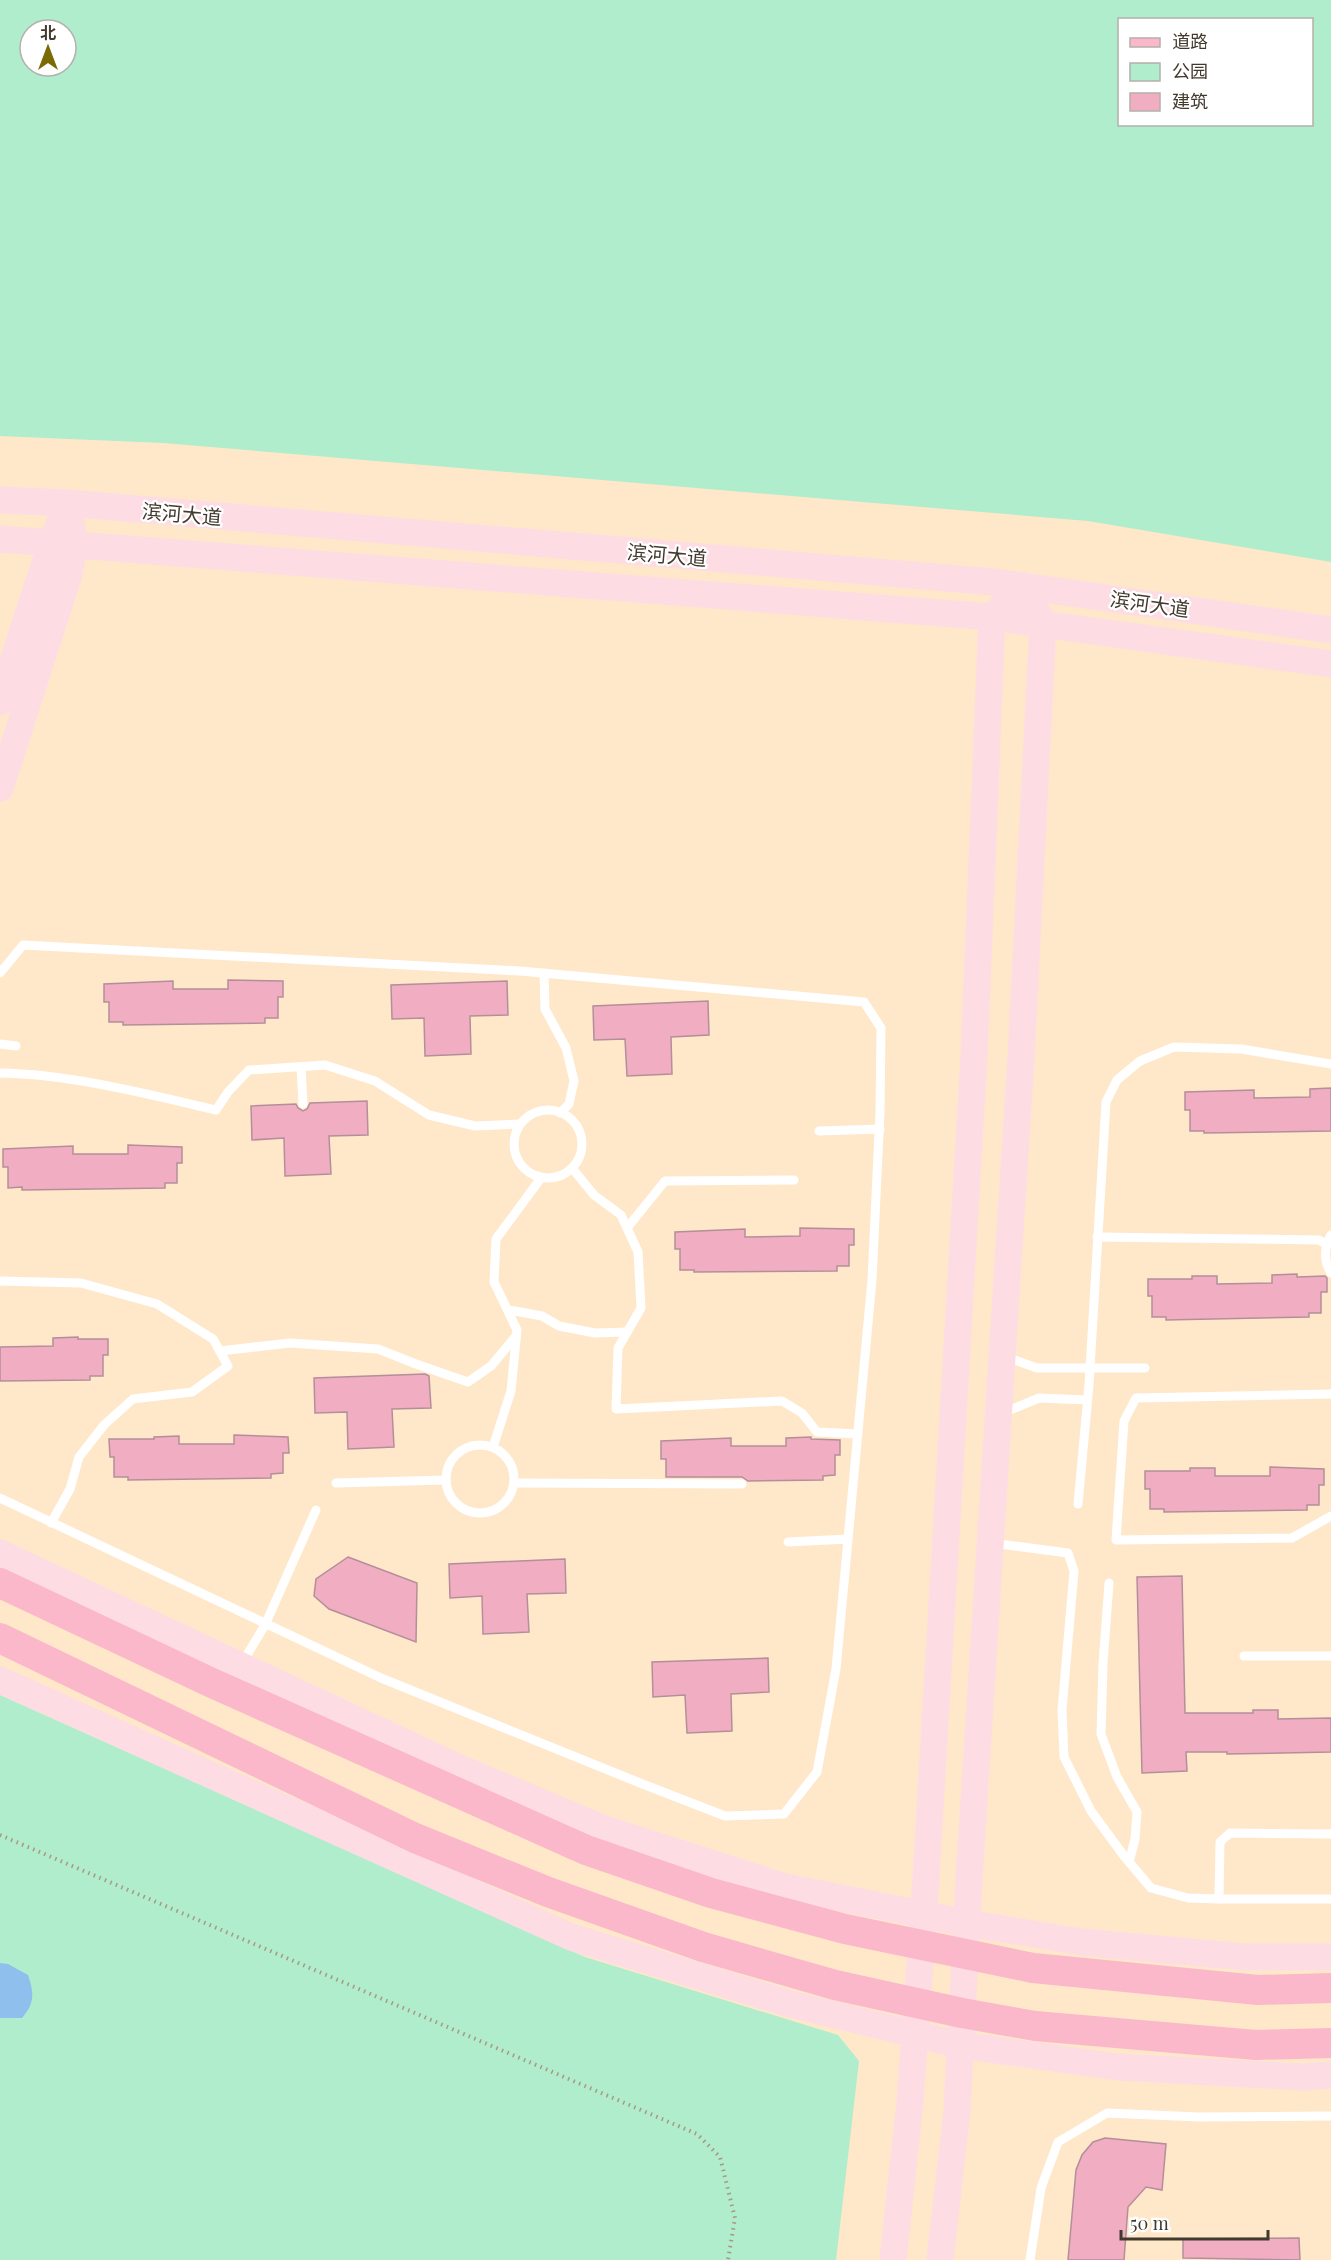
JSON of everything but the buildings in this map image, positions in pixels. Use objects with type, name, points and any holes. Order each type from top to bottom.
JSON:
[{"type":"main road","points":[[0,1583],[233,1678],[586,1850],[711,1893],[845,1929],[1032,1968],[1258,1990],[1331,1988]]},
{"type":"main road","points":[[0,1638],[415,1838],[548,1892],[714,1950],[835,1985],[962,2013],[1035,2026],[1245,2044],[1331,2043]]},
{"type":"street","name":"滨河大道","points":[[0,500],[67,503],[1022,585],[1331,630]]},
{"type":"street","points":[[0,788],[69,574],[63,544],[67,503]]},
{"type":"street","name":"滨河大道","points":[[0,539],[992,617],[1331,664]]},
{"type":"street","points":[[0,702],[41,579],[63,544]]},
{"type":"street","points":[[893,2260],[910,2102],[923,1914],[973,1068],[992,617],[1022,585],[1043,623],[1021,1058],[957,2111],[940,2260]]},
{"type":"street","points":[[0,1553],[233,1678],[602,1828],[785,1887],[967,1923],[1080,1942],[1245,1957],[1331,1957]]},
{"type":"street","points":[[0,1680],[571,1937],[790,2004],[960,2045],[1118,2067],[1303,2077],[1331,2075]]},
{"type":"lane","points":[[0,973],[23,945],[543,973],[864,1002],[881,1029],[880,1129],[872,1280],[836,1668],[817,1772],[784,1814],[725,1816],[381,1678],[0,1498]]},
{"type":"lane","points":[[543,973],[545,1009],[566,1048],[574,1082],[569,1104],[560,1113]]},
{"type":"lane","points":[[0,1044],[16,1046]]},
{"type":"lane","points":[[1078,1504],[1090,1369],[1106,1102],[1117,1080],[1140,1061],[1174,1047],[1241,1049],[1331,1064]]},
{"type":"lane","points":[[0,1073],[23,1073],[108,1087],[216,1110],[228,1092],[249,1070],[325,1065],[375,1082],[429,1115],[475,1126],[520,1124]]},
{"type":"lane","points":[[301,1066],[303,1104]]},
{"type":"lane","points":[[550,1110],[560,1113],[577,1127],[581,1137],[578,1159],[563,1175],[541,1178],[530,1174],[516,1157],[513,1145],[515,1134],[520,1124],[528,1116],[550,1110]]},
{"type":"lane","points":[[819,1131],[880,1129]]},
{"type":"lane","points":[[572,1168],[594,1195],[621,1215],[638,1252],[641,1308],[618,1348],[616,1409],[782,1401],[802,1413],[817,1432],[858,1434]]},
{"type":"lane","points":[[493,1447],[511,1391],[517,1330],[494,1282],[496,1239],[541,1178]]},
{"type":"lane","points":[[627,1228],[665,1180],[794,1180]]},
{"type":"lane","points":[[1097,1237],[1329,1239],[1325,1255],[1331,1272]]},
{"type":"lane","points":[[0,1281],[81,1283],[157,1304],[213,1339],[228,1366],[192,1392],[133,1399],[104,1425],[79,1457],[70,1488],[51,1523]]},
{"type":"lane","points":[[508,1310],[542,1316],[559,1326],[595,1333],[627,1332]]},
{"type":"lane","points":[[220,1351],[290,1343],[378,1348],[468,1382],[491,1366],[516,1336]]},
{"type":"lane","points":[[1002,1355],[1037,1368],[1145,1368]]},
{"type":"lane","points":[[1331,1394],[1136,1398],[1124,1421],[1116,1540],[1292,1538],[1331,1515]]},
{"type":"lane","points":[[998,1414],[1039,1398],[1087,1401]]},
{"type":"lane","points":[[482,1445],[493,1447],[510,1461],[514,1472],[511,1493],[496,1509],[474,1512],[463,1508],[454,1501],[448,1491],[446,1480],[448,1468],[453,1458],[461,1450],[482,1445]]},
{"type":"lane","points":[[336,1483],[446,1480]]},
{"type":"lane","points":[[514,1483],[742,1484]]},
{"type":"lane","points":[[233,1678],[265,1625],[316,1510]]},
{"type":"lane","points":[[788,1542],[848,1539]]},
{"type":"lane","points":[[990,1542],[1068,1552],[1074,1571],[1062,1710],[1064,1756],[1091,1811],[1151,1888],[1188,1898],[1331,1899]]},
{"type":"lane","points":[[1109,1583],[1101,1734],[1117,1777],[1137,1812],[1135,1839],[1129,1862]]},
{"type":"lane","points":[[1244,1656],[1331,1656]]},
{"type":"lane","points":[[1219,1899],[1220,1842],[1230,1833],[1331,1834]]},
{"type":"lane","points":[[1030,2260],[1041,2188],[1058,2142],[1107,2113],[1198,2118],[1331,2116]]},
{"type":"path","points":[[0,1835],[697,2134],[720,2157],[735,2218],[728,2260]]},
{"type":"green space","points":[[0,0],[1331,0],[1331,562],[1088,521],[163,443],[0,436]]},
{"type":"green space","points":[[0,1695],[585,1957],[838,2035],[859,2061],[836,2260],[0,2260]]},
{"type":"water","points":[[0,1963],[8,1964],[28,1975],[32,1998],[22,2018],[0,2018]]}]
